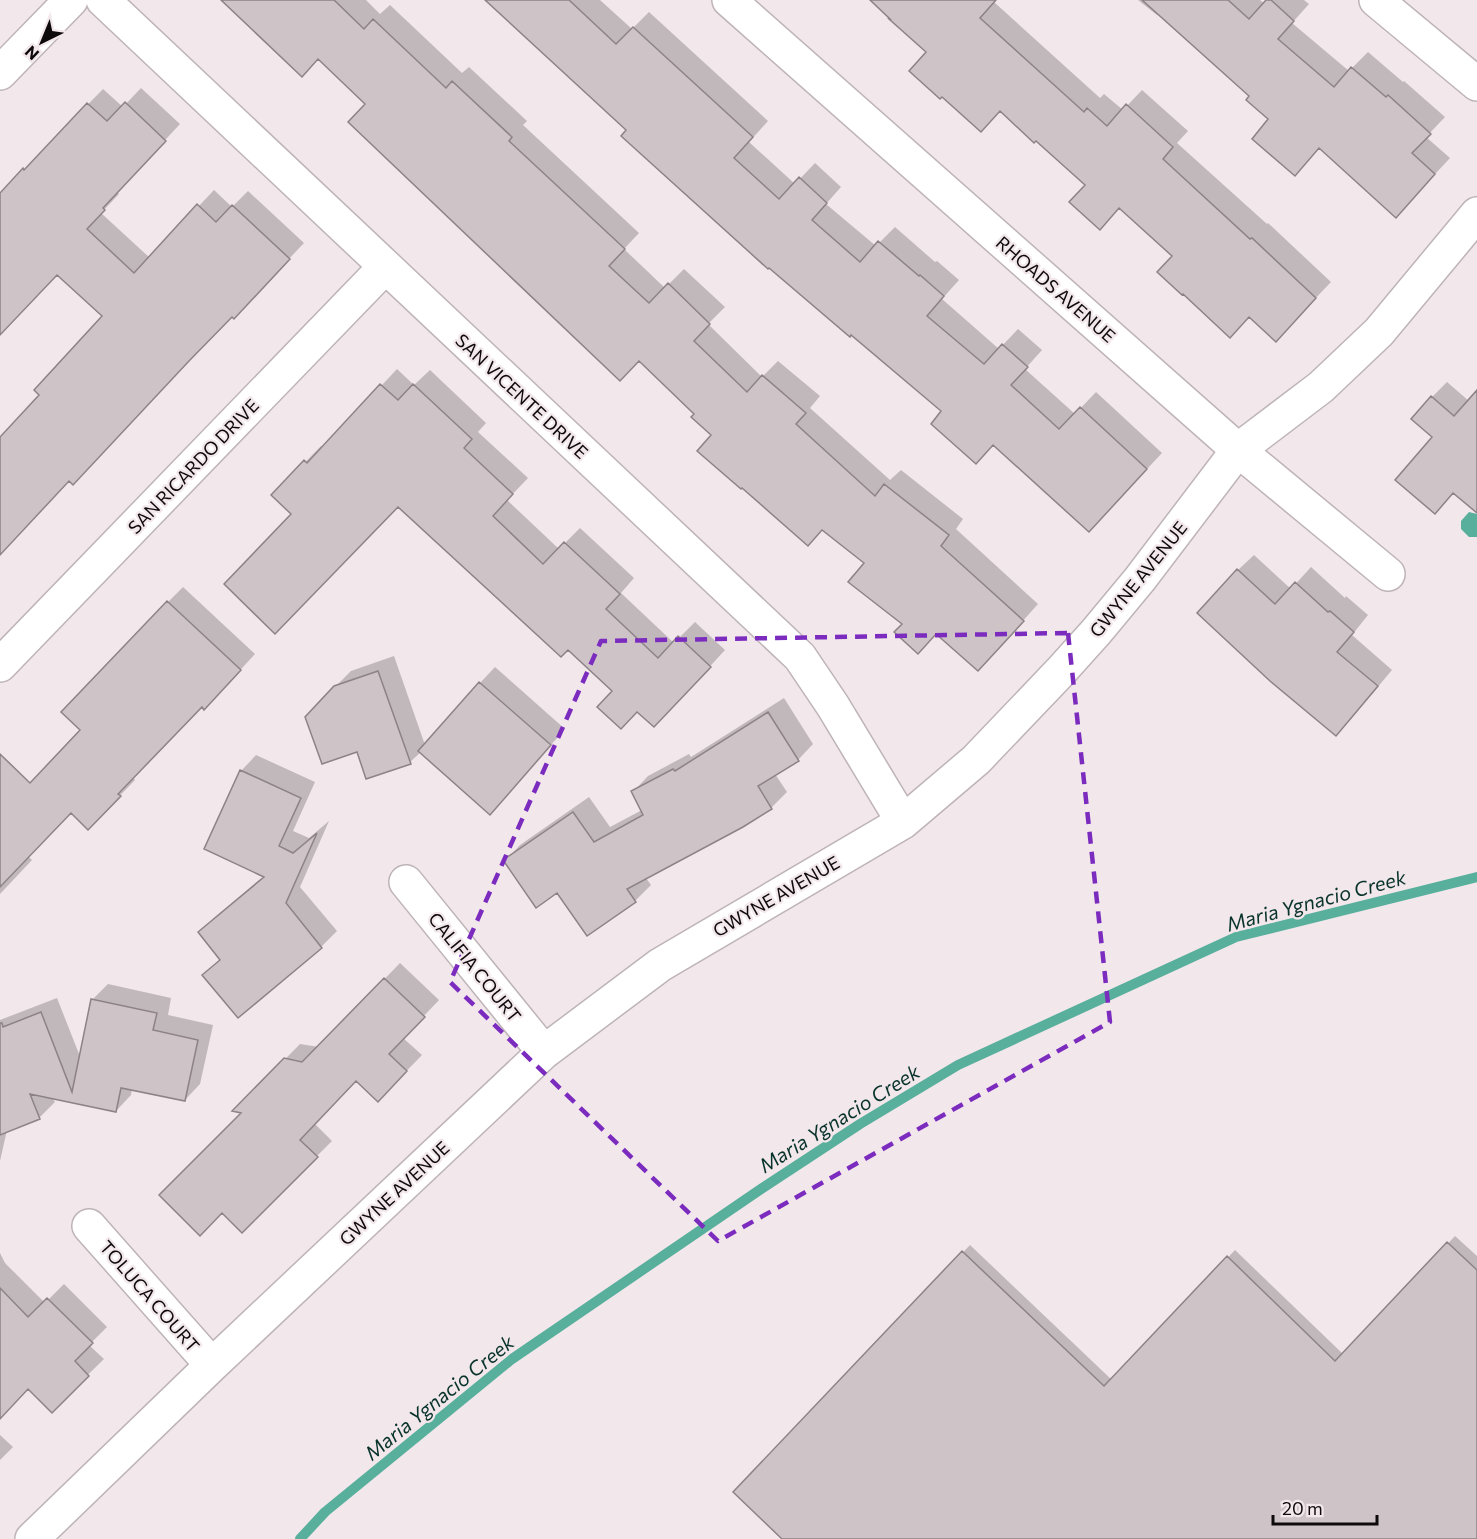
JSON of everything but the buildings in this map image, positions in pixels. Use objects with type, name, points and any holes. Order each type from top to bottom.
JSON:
[{"type":"street","points":[[0,73],[71,0]]},
{"type":"street","name":"SAN VICENTE DRIVE","points":[[103,0],[800,657],[833,706],[903,822]]},
{"type":"street","name":"RHOADS AVENUE","points":[[729,0],[1238,450],[1388,574]]},
{"type":"street","points":[[1376,0],[1477,84]]},
{"type":"street","name":"GWYNE AVENUE","points":[[32,1539],[212,1365],[544,1052],[660,965],[903,822],[976,760],[1074,656],[1140,579],[1238,450],[1321,387],[1378,332],[1477,214]]},
{"type":"street","name":"SAN RICARDO DRIVE","points":[[0,665],[385,267]]},
{"type":"street","name":"CALIFIA COURT","points":[[406,882],[544,1052]]},
{"type":"street","name":"TOLUCA COURT","points":[[89,1226],[212,1365]]},
{"type":"highlighted area","points":[[1068,633],[1110,1022],[718,1241],[450,982],[601,641]]},
{"type":"shaded area","points":[[1469,512],[1477,514],[1477,537],[1469,537],[1461,529],[1461,521]]},
{"type":"waterway","name":"Maria Ygnacio Creek","points":[[300,1539],[325,1512],[512,1359],[761,1189],[860,1124],[958,1065],[1236,937],[1477,877]]}]
